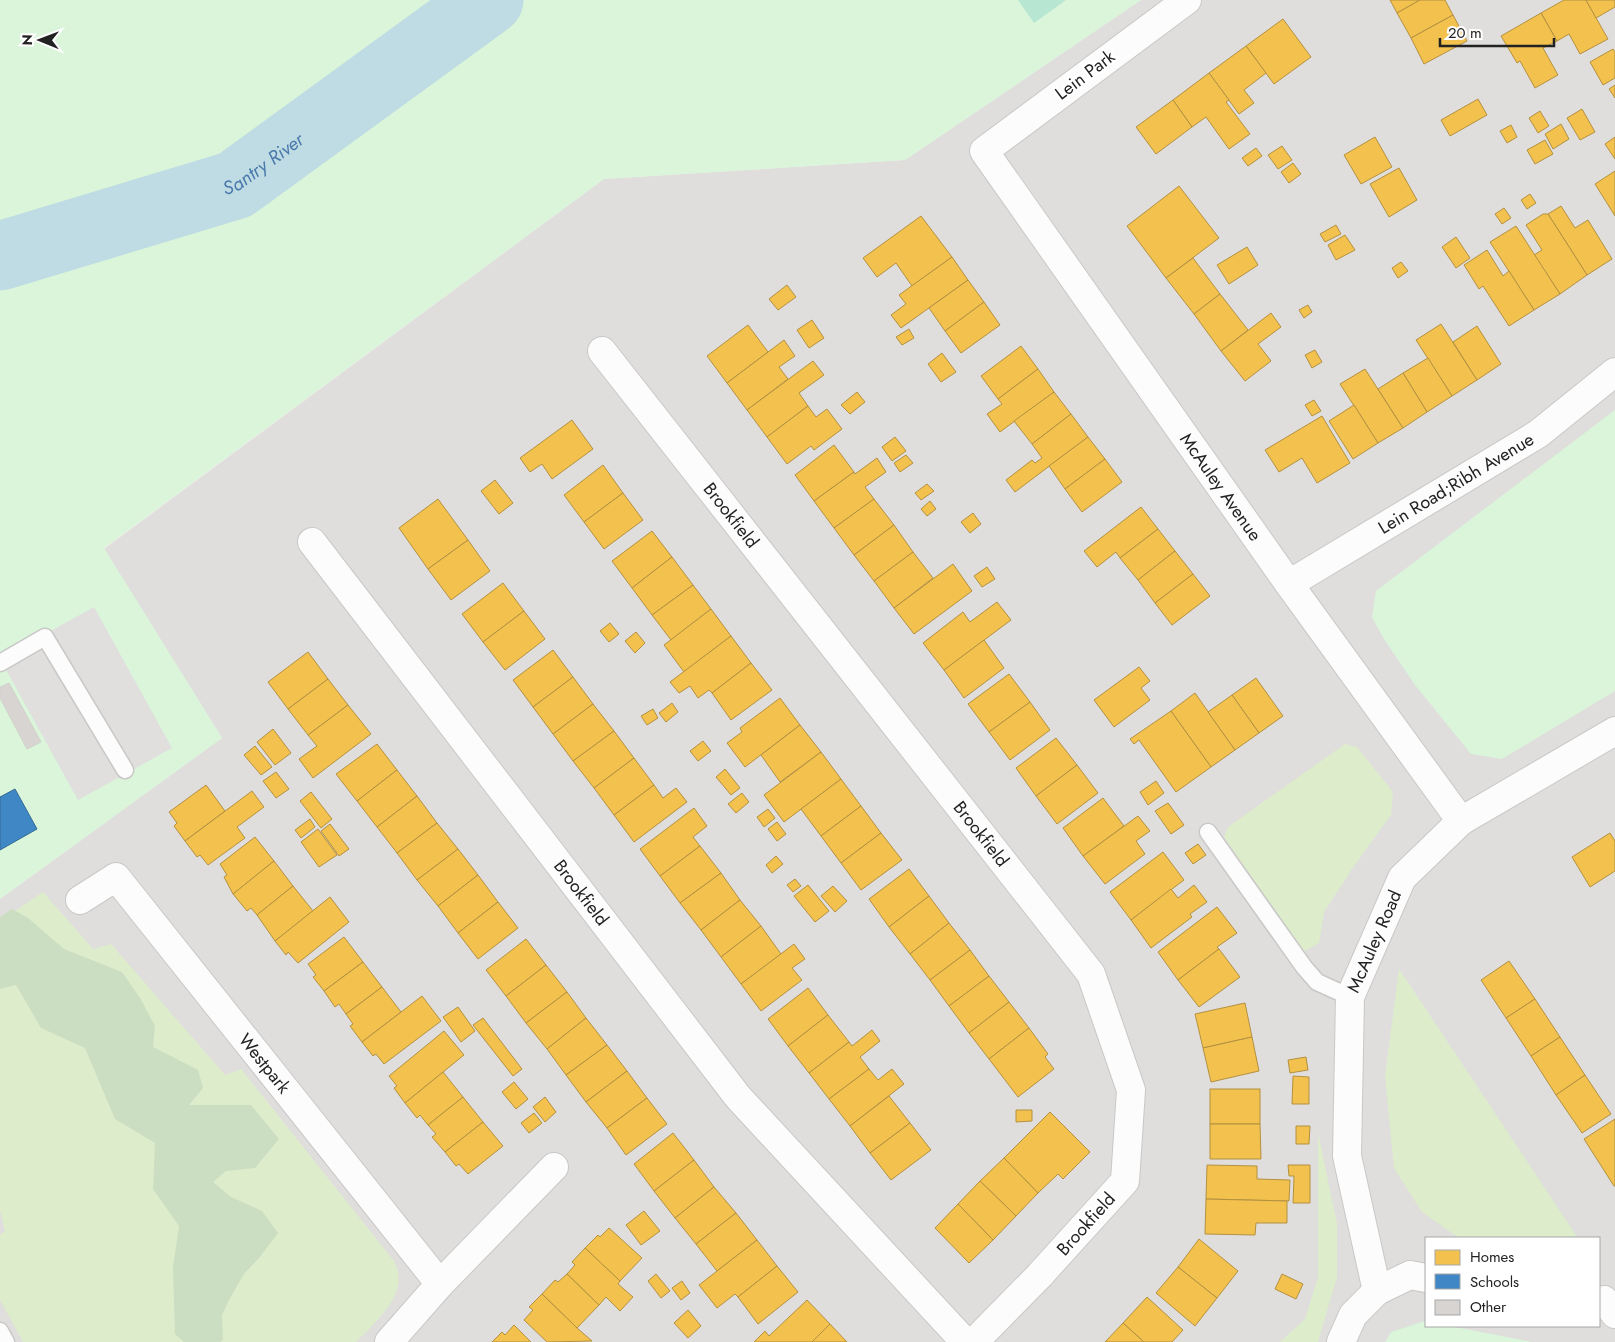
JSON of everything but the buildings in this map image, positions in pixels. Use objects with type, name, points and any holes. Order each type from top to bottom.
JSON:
[{"type":"street","name":"Lein Park","points":[[984,151],[1187,0]]},
{"type":"street","name":"McAuley Avenue","points":[[984,151],[1289,584],[1461,821]]},
{"type":"street","name":"Brookfield","points":[[602,351],[1091,974],[1131,1090],[1125,1180],[1039,1276],[974,1342]]},
{"type":"street","name":"Lein Road;Ribh Avenue","points":[[1289,584],[1538,434],[1615,372]]},
{"type":"street","name":"Brookfield","points":[[312,542],[738,1097],[965,1342]]},
{"type":"street","name":"McAuley Road","points":[[1377,1291],[1347,1156],[1350,997],[1402,878],[1461,821],[1615,731]]},
{"type":"street","name":"Westpark","points":[[80,900],[116,877],[440,1284]]},
{"type":"street","points":[[389,1342],[440,1284],[554,1167]]},
{"type":"street","points":[[1341,1342],[1353,1315],[1377,1291],[1410,1275],[1425,1278]]},
{"type":"lane","points":[[0,664],[45,637],[125,770]]},
{"type":"lane","points":[[1208,832],[1304,967],[1317,982],[1350,997]]},
{"type":"lane","points":[[0,1331],[6,1342]]},
{"type":"shaded area","points":[[1141,0],[1615,0],[1615,1342],[0,1342],[0,899],[222,738],[104,549],[604,179],[905,160]]},
{"type":"shaded area","points":[[94,607],[172,748],[78,800],[0,659]]},
{"type":"green space","points":[[0,0],[1141,0],[905,160],[604,179],[104,548],[222,738],[0,899]]},
{"type":"green space","points":[[1018,0],[1066,0],[1034,23]]},
{"type":"green space","points":[[1615,410],[1615,691],[1502,759],[1471,754],[1415,685],[1384,639],[1372,617],[1376,591]]},
{"type":"green space","points":[[1345,744],[1357,747],[1393,792],[1391,815],[1324,912],[1319,943],[1303,952],[1224,837],[1228,827]]},
{"type":"green space","points":[[43,892],[93,949],[111,944],[225,1075],[241,1069],[394,1261],[397,1267],[399,1282],[392,1302],[356,1342],[23,1342],[0,1300],[0,1235],[5,1231],[0,1210],[0,921]]},
{"type":"green space","points":[[12,909],[28,918],[64,949],[122,972],[140,998],[155,1026],[153,1047],[198,1070],[203,1088],[189,1105],[251,1105],[279,1139],[255,1168],[226,1171],[213,1182],[231,1197],[262,1211],[278,1233],[244,1274],[229,1300],[222,1315],[223,1340],[220,1342],[184,1342],[175,1334],[173,1267],[179,1226],[153,1189],[155,1143],[115,1119],[85,1048],[41,1028],[16,985],[0,989],[0,917]]},
{"type":"green space","points":[[1399,969],[1577,1237],[1458,1237],[1422,1212],[1394,1168],[1385,1076]]},
{"type":"green space","points":[[1318,1132],[1337,1224],[1337,1277],[1318,1342],[1280,1342],[1305,1319],[1318,1277]]},
{"type":"green space","points":[[1425,1321],[1425,1327],[1455,1327],[1532,1342],[1385,1342],[1391,1332]]},
{"type":"waterway","name":"Santry River","points":[[0,256],[235,185],[489,0]]}]
